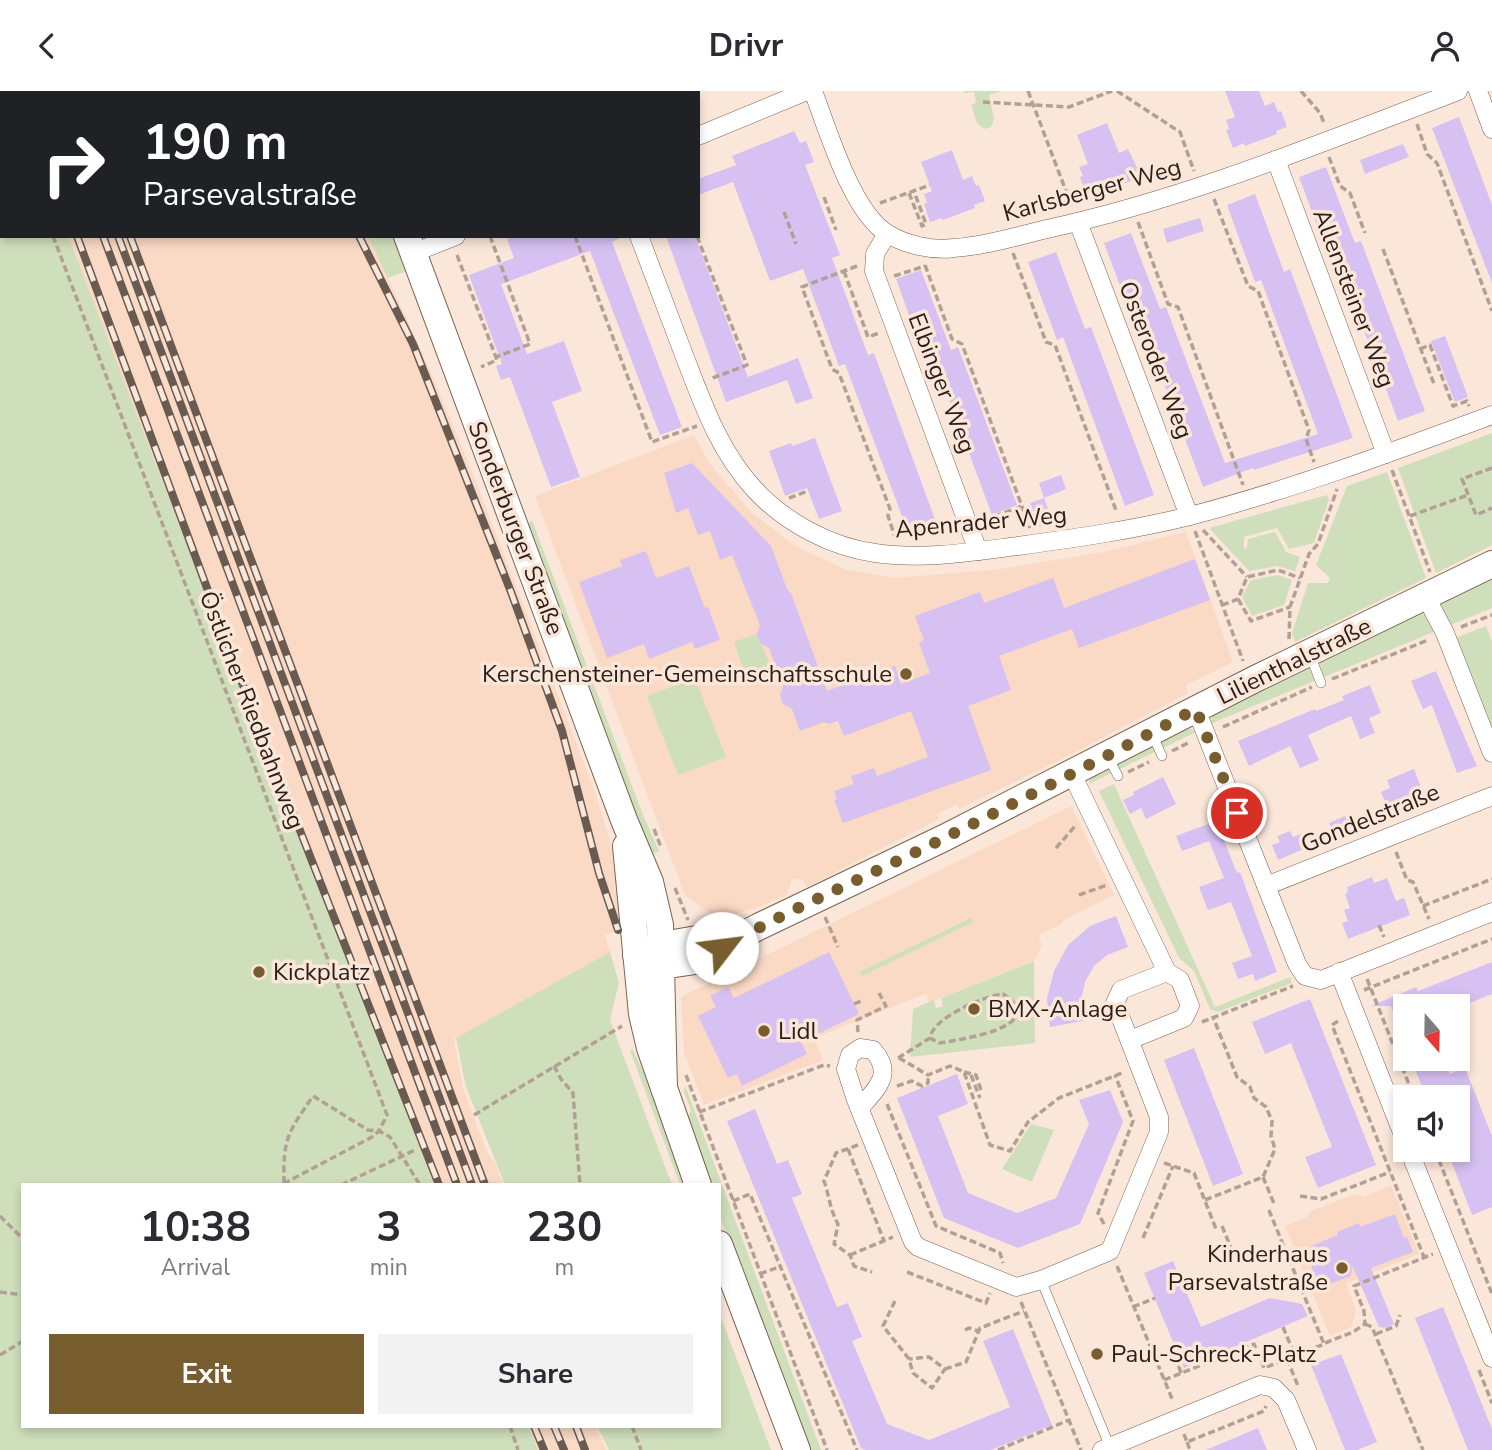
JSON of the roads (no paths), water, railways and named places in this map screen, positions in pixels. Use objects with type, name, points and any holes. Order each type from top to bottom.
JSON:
[{"type":"street","points":[[700,135],[807,91]]},
{"type":"street","name":"Karlsberger Weg","points":[[813,91],[851,187],[863,209],[887,234],[918,246],[953,249],[1078,222],[1204,186],[1458,91]]},
{"type":"street","points":[[1478,91],[1492,129]]},
{"type":"street","name":"Allensteiner Weg","points":[[1276,160],[1386,454]]},
{"type":"street","name":"Osteroder Weg","points":[[1078,222],[1189,516]]},
{"type":"street","name":"Elbinger Weg","points":[[887,234],[873,261],[878,282],[978,551]]},
{"type":"street","points":[[410,244],[447,238]]},
{"type":"street","name":"Apenrader Weg","points":[[640,238],[710,421],[730,459],[756,491],[808,531],[852,548],[876,553],[926,556],[978,551],[1124,530],[1189,516],[1326,476],[1492,415]]},
{"type":"street","name":"Sonderburger Straße","points":[[410,244],[624,820],[650,882],[660,925],[664,1088]]},
{"type":"street","name":"Lilienthalstraße","points":[[636,955],[662,956],[758,927],[878,871],[1072,774],[1113,766],[1156,744],[1196,709],[1301,651],[1429,589],[1492,564]]},
{"type":"street","points":[[1429,589],[1492,753]]},
{"type":"street","points":[[1196,709],[1297,964],[1305,976],[1321,980],[1492,912]]},
{"type":"street","points":[[1072,774],[1167,972],[1180,980],[1190,1006],[1184,1018],[1128,1036]]},
{"type":"street","name":"Gondelstraße","points":[[1266,886],[1492,796]]},
{"type":"street","name":"Sonderburger Straße","points":[[624,820],[642,1014],[650,1048],[697,1183]]},
{"type":"street","points":[[860,1108],[877,1087],[884,1072],[882,1060],[873,1050],[860,1048],[850,1055],[846,1069],[860,1108],[912,1242],[918,1247],[1016,1287],[1041,1280],[1110,1251],[1149,1157],[1158,1132],[1159,1117],[1115,1003],[1121,991],[1167,972]]},
{"type":"street","points":[[1339,972],[1393,1110]]},
{"type":"street","points":[[1414,1162],[1492,1358]]},
{"type":"street","points":[[721,1249],[797,1450]]},
{"type":"street","points":[[1106,1448],[1260,1385],[1274,1388],[1286,1400],[1307,1450]]},
{"type":"lane","points":[[1301,651],[1321,683]]},
{"type":"lane","points":[[1041,1280],[1106,1448]]},
{"type":"railway","points":[[78,238],[241,680],[438,1183]]},
{"type":"railway","points":[[104,238],[456,1183]]},
{"type":"railway","points":[[119,238],[471,1183]]},
{"type":"railway","points":[[131,238],[484,1183]]},
{"type":"railway","points":[[360,238],[413,344],[511,592],[562,731],[599,873],[618,930]]},
{"type":"railway","points":[[535,1428],[544,1450]]},
{"type":"railway","points":[[555,1428],[564,1450]]},
{"type":"railway","points":[[577,1428],[585,1450]]},
{"type":"place","name":"Kerschensteiner-Gemeinschaftsschule","points":[[906,674]]},
{"type":"place","name":"Kickplatz","points":[[259,972]]},
{"type":"place","name":"BMX-Anlage","points":[[974,1009]]},
{"type":"place","name":"Lidl","points":[[764,1031]]},
{"type":"place","name":"Kinderhaus Parsevalstraße","points":[[1342,1268]]},
{"type":"place","name":"Paul-Schreck-Platz","points":[[1097,1354]]}]
